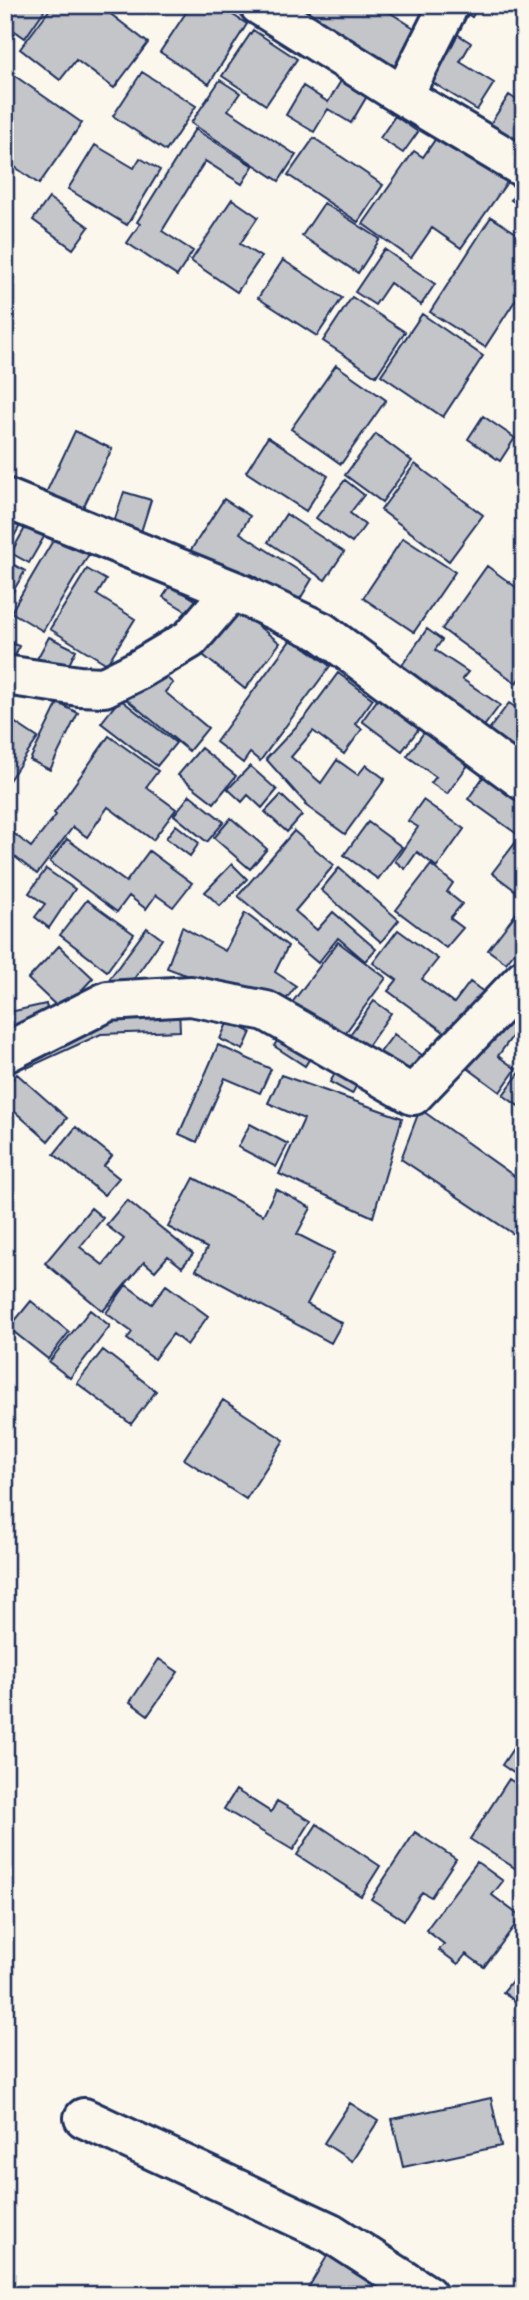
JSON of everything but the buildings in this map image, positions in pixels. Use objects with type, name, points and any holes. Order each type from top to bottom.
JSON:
[{"type":"street","points":[[259,5],[403,96],[524,167]]},
{"type":"street","points":[[403,96],[449,5]]},
{"type":"street","points":[[5,498],[232,590],[322,632],[524,781]]},
{"type":"street","points":[[5,674],[79,686],[104,687],[190,639],[232,590]]},
{"type":"street","points":[[5,1052],[108,1001],[191,996],[266,1011],[413,1095],[524,979]]},
{"type":"street","points":[[84,2119],[331,2233],[427,2295]]}]
